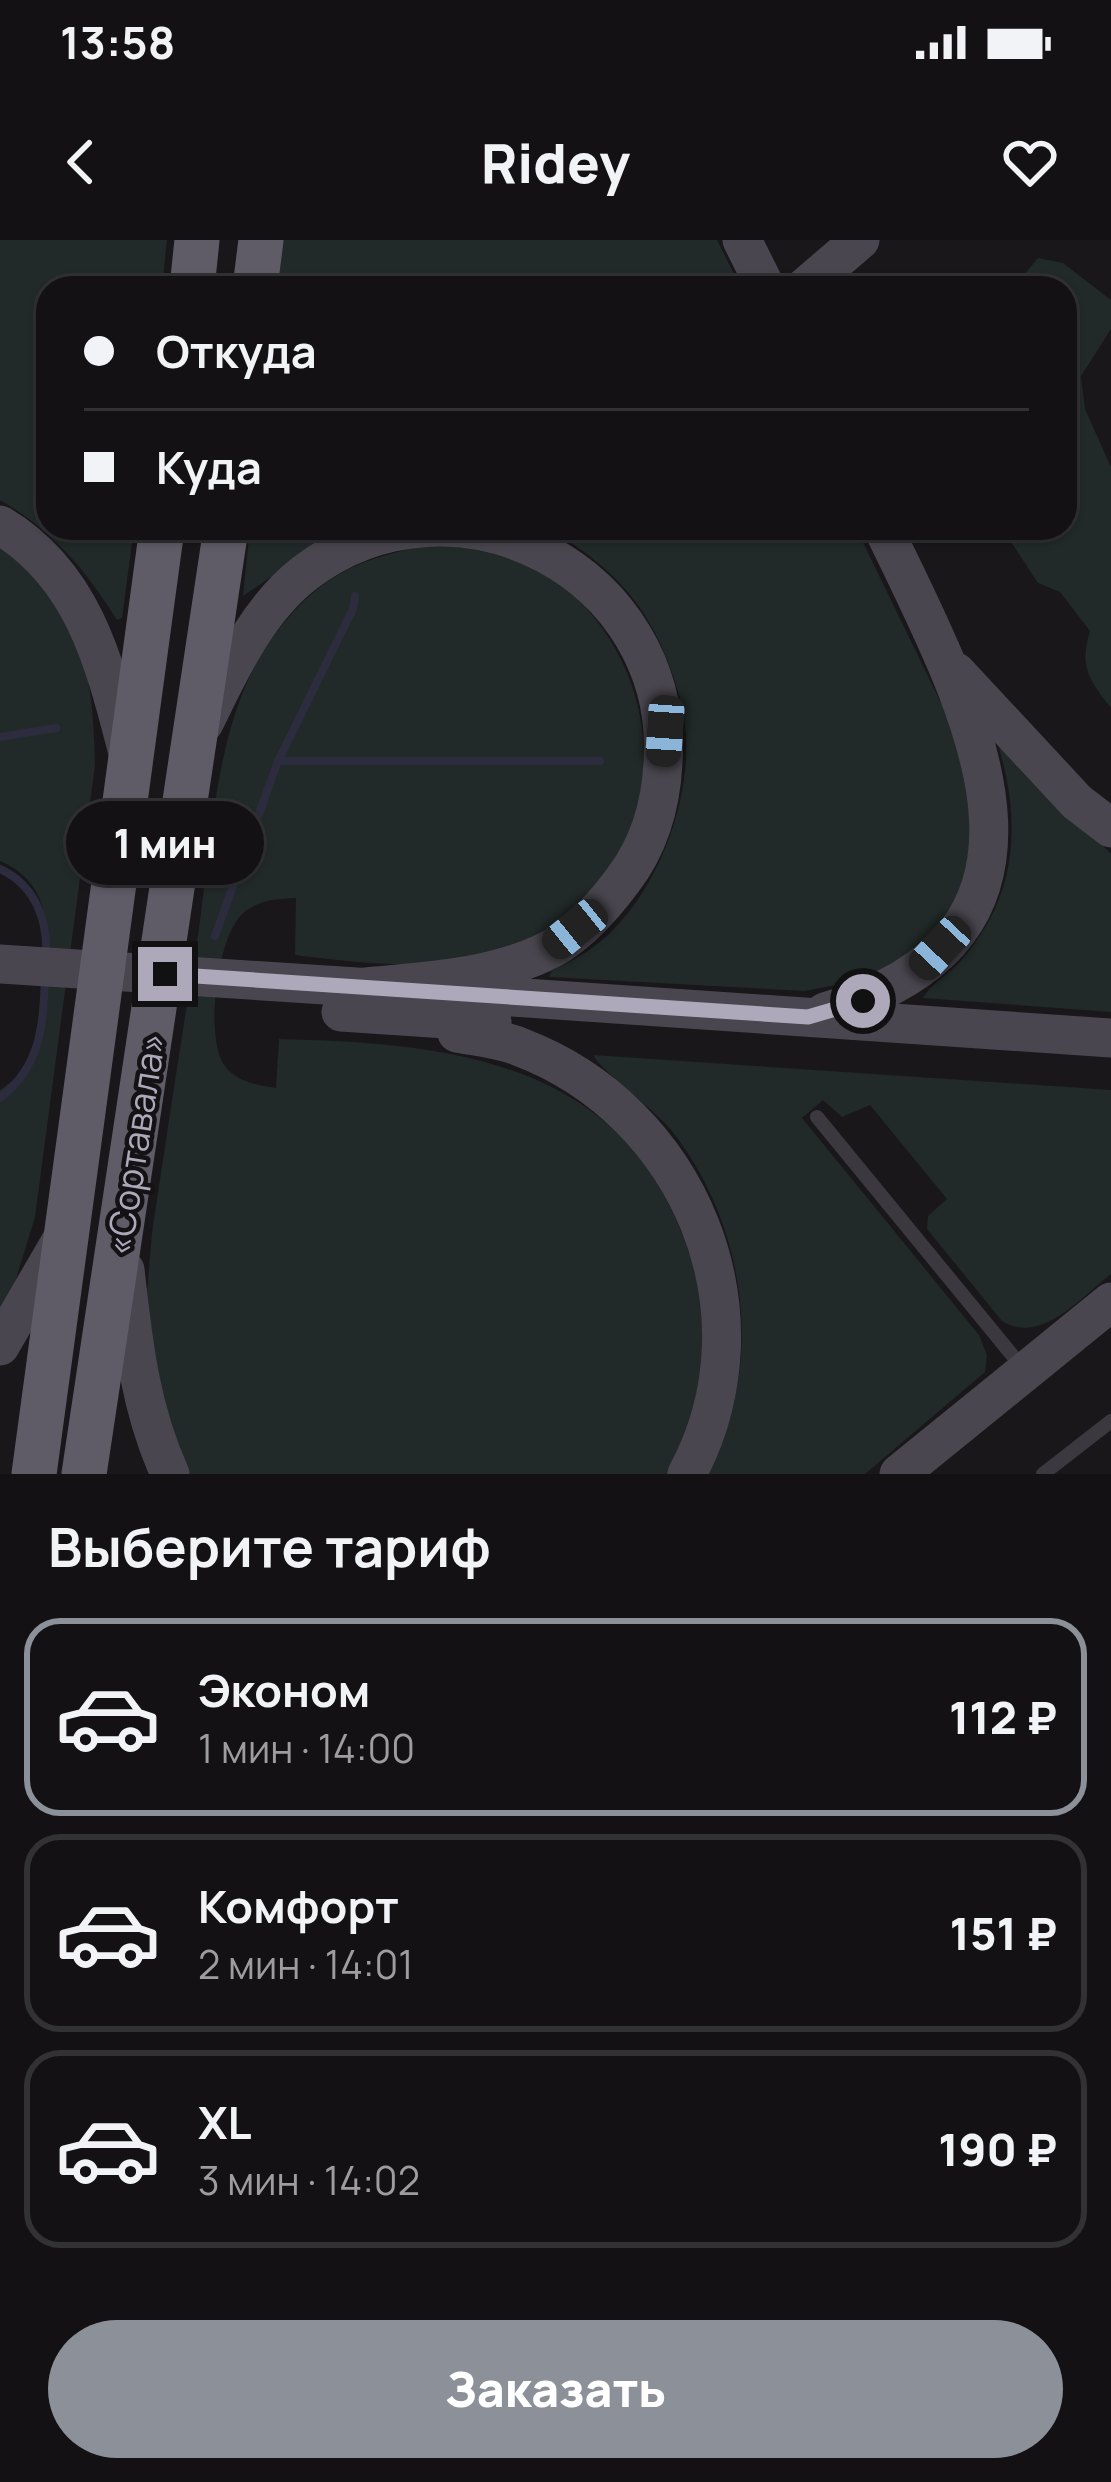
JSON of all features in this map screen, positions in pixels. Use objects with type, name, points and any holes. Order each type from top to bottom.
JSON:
[{"type":"highway","points":[[193,276],[197,240]]},
{"type":"highway","points":[[256,276],[261,240]]},
{"type":"highway","name":"«Сортавала»","points":[[34,1474],[160,540]]},
{"type":"highway","name":"«Сортавала»","points":[[84,1474],[224,540]]},
{"type":"main road","points":[[742,240],[760,276]]},
{"type":"main road","points":[[0,525],[29,542],[66,584],[102,653],[131,766]]},
{"type":"main road","points":[[197,738],[258,623],[304,574],[370,540]]},
{"type":"main road","points":[[364,1000],[486,975],[549,951],[602,908],[639,859],[662,795],[665,731],[651,674],[628,623],[584,575],[538,547],[515,540]]},
{"type":"main road","points":[[808,1017],[863,1001],[916,974],[965,922],[989,868],[989,787],[948,663],[889,540]]},
{"type":"main road","points":[[948,663],[1077,802],[1111,828]]},
{"type":"main road","points":[[0,964],[288,995],[1111,1063]]},
{"type":"main road","points":[[0,991],[288,995]]},
{"type":"main road","points":[[364,1000],[808,1017],[1111,1038]]},
{"type":"main road","points":[[364,1000],[518,1046],[574,1073],[623,1108],[657,1144],[688,1191],[713,1258],[723,1321],[718,1391],[687,1474]]},
{"type":"main road","points":[[0,1346],[69,1226]]},
{"type":"main road","points":[[121,1234],[136,1369],[149,1428],[170,1474]]},
{"type":"main road","points":[[899,1474],[1111,1302]]},
{"type":"lane","points":[[817,1117],[1025,1371]]},
{"type":"lane","points":[[1043,1474],[1111,1421]]},
{"type":"shaded area","points":[[0,240],[167,240],[163,276],[36,276],[36,525],[0,500]]},
{"type":"shaded area","points":[[283,240],[717,240],[735,276],[279,276]]},
{"type":"shaded area","points":[[1038,258],[1063,263],[1111,300],[1111,329],[1081,376],[1085,409],[1111,467],[1111,708],[1088,672],[1090,631],[1060,592],[1038,583],[1010,540],[1077,540],[1077,276],[1023,276]]},
{"type":"shaded area","points":[[53,540],[132,540],[122,618],[117,620]]},
{"type":"shaded area","points":[[249,540],[325,540],[243,596]]},
{"type":"shaded area","points":[[567,540],[862,540],[958,738],[976,861],[955,911],[909,957],[858,981],[804,991],[549,977],[614,929],[651,878],[676,818],[686,755],[675,683],[659,640],[625,588]]},
{"type":"shaded area","points":[[0,544],[49,588],[73,626],[91,696],[95,765],[35,1217],[0,1317],[0,1090],[22,1072],[37,1049],[48,954],[40,899],[18,871],[0,861]]},
{"type":"shaded area","points":[[425,545],[492,551],[532,563],[566,586],[593,616],[619,656],[636,698],[643,742],[642,785],[631,827],[611,866],[582,902],[544,931],[486,956],[390,964],[295,955],[296,898],[249,909],[234,925],[220,964],[215,1012],[219,1053],[235,1076],[276,1088],[279,1039],[341,1041],[462,1056],[518,1073],[570,1097],[615,1131],[653,1177],[683,1236],[702,1310],[701,1388],[669,1474],[189,1474],[163,1422],[146,1304],[152,1233],[229,735],[257,661],[311,594],[361,564]]},
{"type":"shaded area","points":[[996,738],[1111,854],[1111,1012],[923,998],[982,933],[1005,880],[1012,825]]},
{"type":"shaded area","points":[[593,1055],[1111,1090],[1111,1274],[1046,1323],[1017,1327],[1002,1321],[927,1229],[928,1216],[947,1199],[870,1105],[842,1117],[823,1100],[802,1118],[979,1335],[987,1355],[985,1372],[865,1474],[707,1474],[726,1432],[737,1388],[742,1343],[732,1253],[697,1169],[672,1131]]},
{"type":"waterway","points":[[215,936],[278,761],[353,609],[355,596]]},
{"type":"waterway","points":[[0,737],[56,728]]},
{"type":"waterway","points":[[278,761],[600,761]]},
{"type":"waterway","points":[[0,869],[22,884],[37,905],[45,929],[46,956]]},
{"type":"waterway","points":[[0,1098],[32,1059],[41,1028],[45,977]]},
{"type":"route","points":[[165,974],[808,1017],[863,1001]]}]
